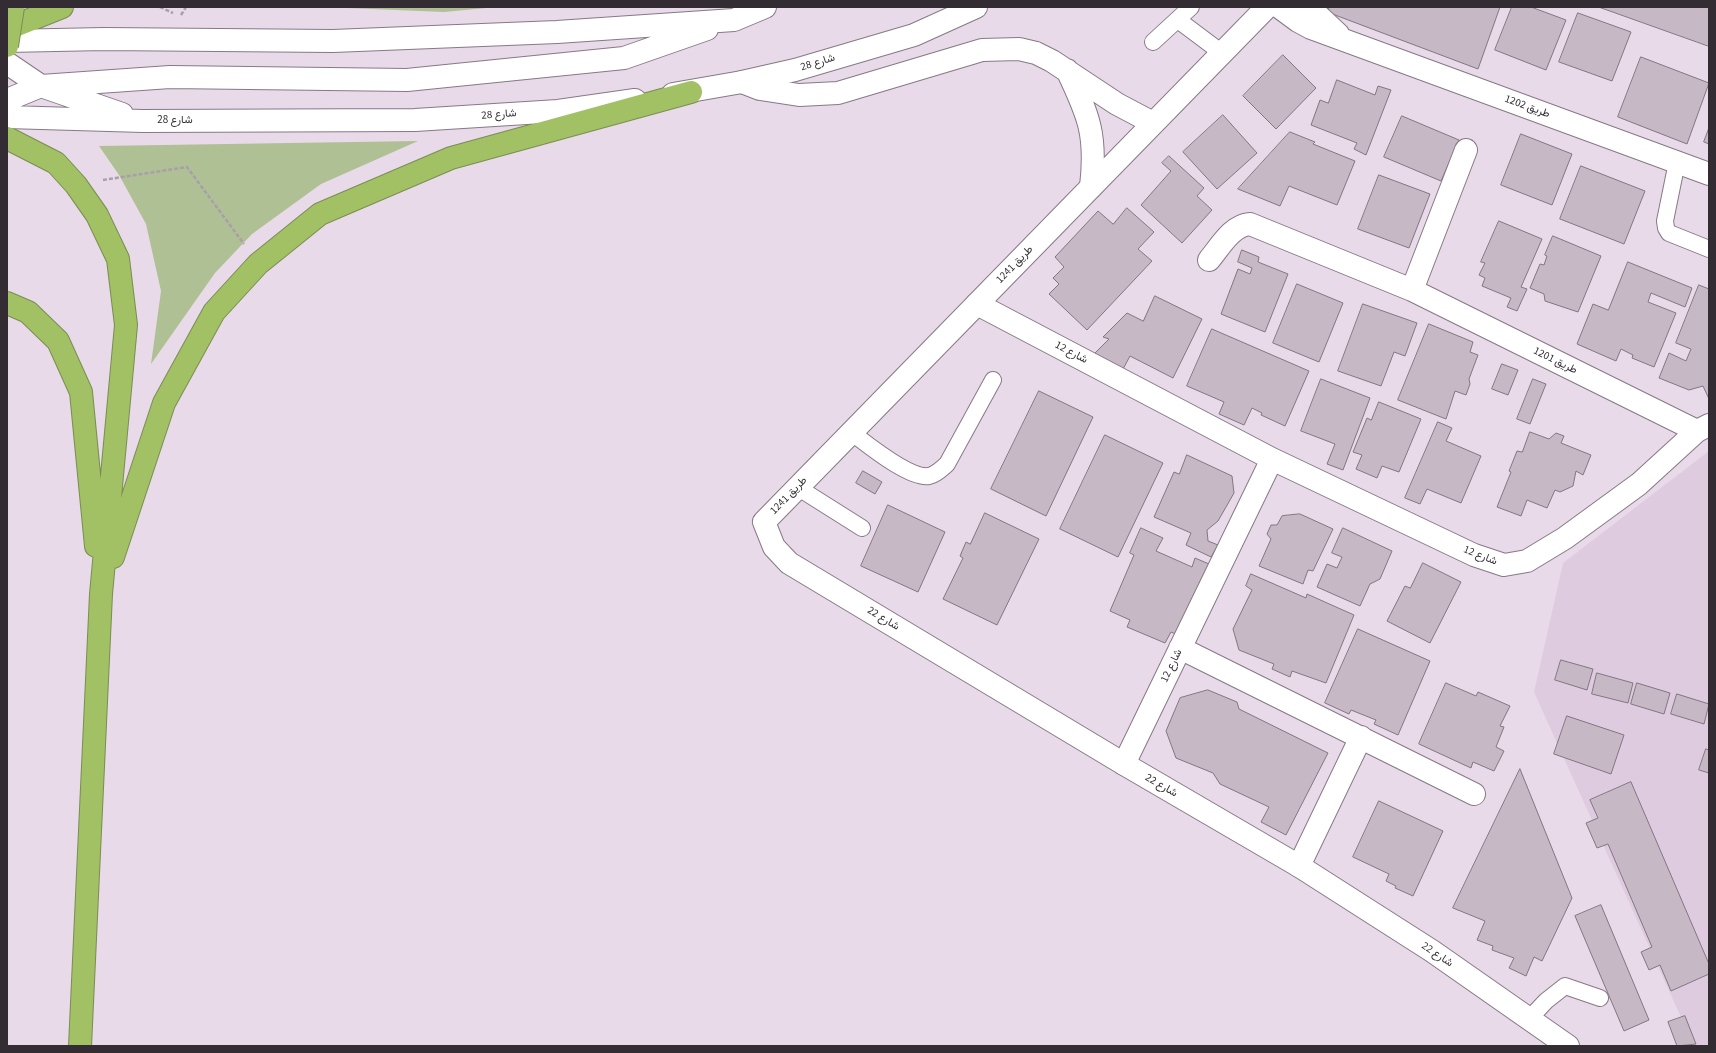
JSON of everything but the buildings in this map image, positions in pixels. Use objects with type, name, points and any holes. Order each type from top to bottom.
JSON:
[{"type":"highway","points":[[7,46],[13,7]]},
{"type":"highway","points":[[7,29],[62,7]]},
{"type":"highway","points":[[101,594],[164,403],[214,312],[258,264],[320,214],[451,158],[691,92]]},
{"type":"highway","points":[[7,138],[56,163],[76,185],[97,215],[118,259],[126,325],[101,594],[80,1046]]},
{"type":"highway","points":[[7,303],[28,312],[58,341],[81,392],[101,594]]},
{"type":"street","points":[[7,100],[42,86],[170,77],[407,80],[624,58],[734,20],[765,7]]},
{"type":"street","name":"شارع 28","points":[[7,117],[143,121],[415,120],[558,111],[691,92],[794,70],[914,35],[976,7]]},
{"type":"street","name":"طريق 1241","points":[[764,522],[1267,7]]},
{"type":"street","name":"طريق 1202","points":[[1279,7],[1298,21],[1345,40],[1709,174]]},
{"type":"street","name":"طريق 1202","points":[[1309,7],[1345,40]]},
{"type":"street","points":[[7,41],[104,39],[333,41],[557,32],[734,20]]},
{"type":"street","points":[[742,82],[760,89],[799,95],[838,93],[982,50],[1000,48],[1018,49],[1036,54],[1067,70],[1117,104],[1153,123]]},
{"type":"street","points":[[7,63],[42,86],[143,121]]},
{"type":"street","points":[[1067,70],[1085,109],[1092,135],[1094,161],[1091,187]]},
{"type":"street","points":[[1412,290],[1466,150]]},
{"type":"street","name":"طريق 1201","points":[[1209,260],[1236,228],[1242,224],[1250,224],[1412,290],[1703,428]]},
{"type":"street","name":"شارع 12","points":[[977,304],[1272,459],[1474,555],[1504,565],[1527,561],[1565,538],[1639,484],[1703,428]]},
{"type":"street","name":"شارع 12","points":[[1124,764],[1272,459]]},
{"type":"street","name":"شارع 22","points":[[764,522],[774,547],[789,563],[1124,764],[1299,866],[1432,951],[1568,1046]]},
{"type":"street","points":[[1180,648],[1474,794]]},
{"type":"street","points":[[1299,866],[1361,737]]},
{"type":"lane","points":[[1153,42],[1191,7]]},
{"type":"lane","points":[[1178,20],[1222,53]]},
{"type":"lane","points":[[1677,162],[1665,221],[1666,228],[1669,233],[1709,248]]},
{"type":"lane","points":[[851,432],[881,454],[917,475],[928,476],[939,472],[947,464],[993,380]]},
{"type":"lane","points":[[797,487],[862,528]]},
{"type":"lane","points":[[1529,1019],[1546,1000],[1565,986],[1600,998]]},
{"type":"path","points":[[160,7],[180,16],[186,7]]},
{"type":"path","points":[[76,185],[187,167],[258,264]]},
{"type":"shaded area","points":[[1709,451],[1709,1046],[1694,1046],[1534,692],[1563,563]]},
{"type":"green space","points":[[323,7],[497,7],[444,12]]},
{"type":"green space","points":[[418,141],[321,184],[252,234],[215,273],[151,364],[161,291],[146,224],[119,175],[99,146]]}]
